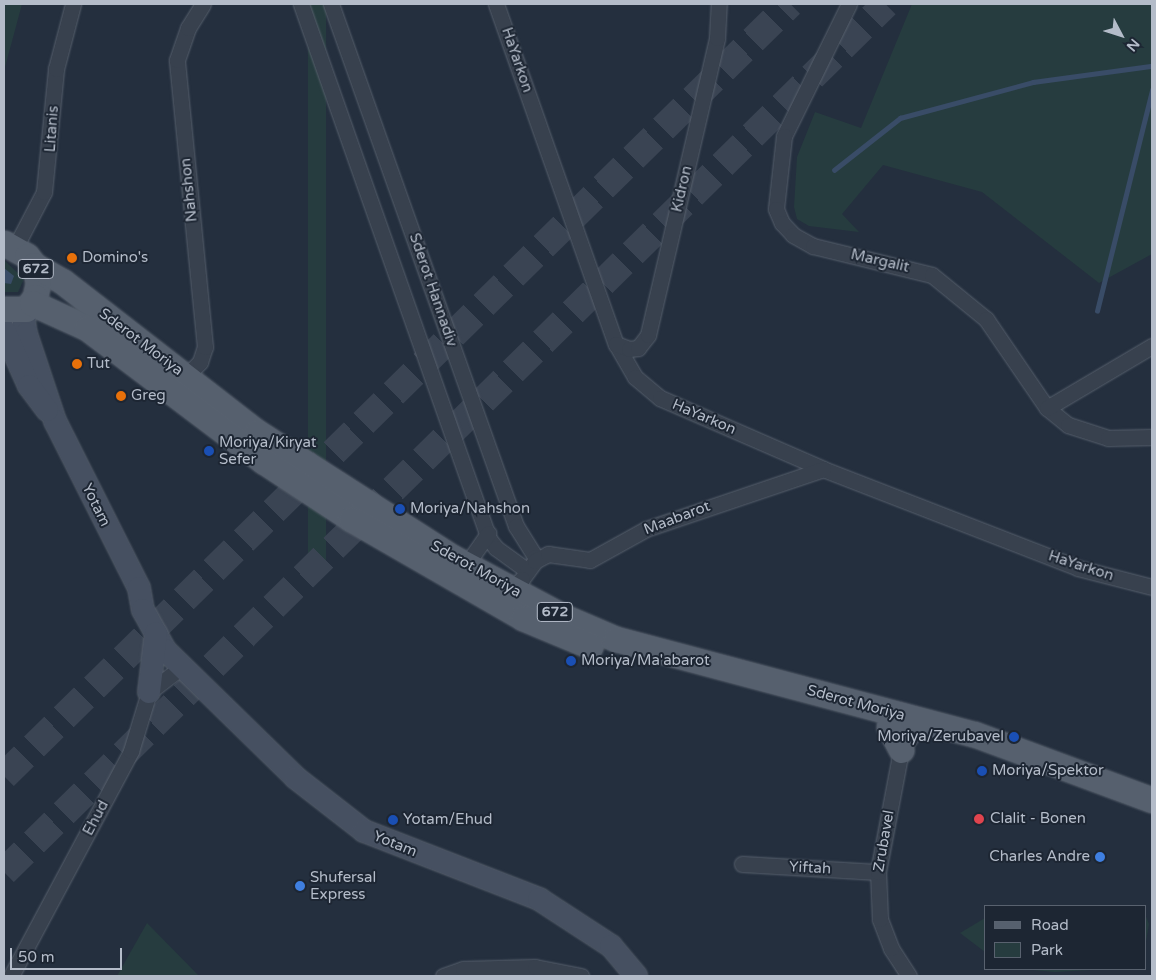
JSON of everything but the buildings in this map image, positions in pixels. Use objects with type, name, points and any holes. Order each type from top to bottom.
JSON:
[{"type":"main road","name":"672","points":[[19,252],[38,282],[21,307]]},
{"type":"main road","name":"Sderot Moriya","points":[[19,252],[62,281],[257,432],[466,565],[525,574],[562,616],[616,639],[940,726],[1021,750],[1152,800]]},
{"type":"main road","name":"Sderot Moriya","points":[[21,307],[87,328],[263,461],[351,519],[481,594],[547,629],[609,653],[901,737],[1023,767],[1152,818]]},
{"type":"street","name":"Litanis","points":[[19,252],[19,240],[44,192],[56,69],[73,4]]},
{"type":"street","name":"Nahshon","points":[[186,376],[200,362],[205,347],[177,60],[188,28],[203,4]]},
{"type":"street","name":"Sderot Hannadiv","points":[[301,4],[488,533],[496,548],[525,574]]},
{"type":"street","name":"Sderot Hannadiv","points":[[331,4],[516,526],[525,574]]},
{"type":"street","name":"HaYarkon","points":[[496,4],[616,344],[636,377],[660,398],[824,468],[1078,568],[1152,587]]},
{"type":"street","name":"Kidron","points":[[616,344],[629,349],[638,348],[648,335],[717,38],[719,4]]},
{"type":"street","name":"Margalit","points":[[849,4],[784,136],[776,209],[782,223],[793,235],[813,246],[932,275],[986,319],[1047,408],[1068,425],[1108,438],[1152,437]]},
{"type":"street","name":"Yotam","points":[[21,307],[26,334],[55,421],[139,588],[143,610],[165,650],[183,666],[220,707],[296,778],[364,831],[538,899],[611,946],[636,976]]},
{"type":"street","name":"Yotam","points":[[4,330],[29,386],[55,421]]},
{"type":"street","points":[[1047,408],[1152,346]]},
{"type":"street","name":"Maabarot","points":[[525,574],[548,554],[590,560],[646,529],[824,468]]},
{"type":"street","points":[[466,565],[488,533]]},
{"type":"street","points":[[481,594],[500,596],[525,574]]},
{"type":"street","name":"Yotam","points":[[139,588],[152,600],[178,645],[183,666]]},
{"type":"street","points":[[149,692],[156,633]]},
{"type":"street","points":[[149,692],[183,666]]},
{"type":"street","name":"Ehud","points":[[11,976],[131,751],[149,692]]},
{"type":"street","points":[[901,737],[925,726],[940,726]]},
{"type":"street","name":"Zrubavel","points":[[901,737],[878,872],[880,919],[891,948],[909,976]]},
{"type":"street","name":"Yiftah","points":[[742,864],[878,872]]},
{"type":"street","points":[[443,976],[463,970],[534,967],[581,976]]},
{"type":"green space","points":[[4,4],[22,4],[4,71]]},
{"type":"green space","points":[[308,4],[326,4],[326,563],[308,563]]},
{"type":"green space","points":[[912,4],[1152,4],[1152,254],[1099,283],[982,192],[883,165],[842,214],[859,232],[809,226],[797,219],[794,207],[797,157],[815,112],[861,128]]},
{"type":"green space","points":[[4,71],[5,114],[4,114]]},
{"type":"green space","points":[[4,260],[24,279],[18,292],[4,292]]},
{"type":"green space","points":[[1146,916],[1149,924],[1146,941]]},
{"type":"green space","points":[[984,919],[984,951],[960,933]]},
{"type":"green space","points":[[147,923],[199,976],[117,976]]},
{"type":"green space","points":[[1033,970],[1090,970],[1055,972]]},
{"type":"water","points":[[4,268],[14,276],[11,284],[4,283]]},
{"type":"waterway","points":[[834,170],[900,118],[1033,82],[1152,66]]},
{"type":"waterway","points":[[1097,311],[1152,90]]},
{"type":"tunnel","points":[[4,776],[790,4]]},
{"type":"tunnel","points":[[4,872],[886,4]]},
{"type":"place","name":"Domino's","points":[[72,258]]},
{"type":"place","name":"Tut","points":[[77,364]]},
{"type":"place","name":"Greg","points":[[121,396]]},
{"type":"place","name":"Moriya/Kiryat Sefer","points":[[209,451]]},
{"type":"place","name":"Moriya/Nahshon","points":[[400,509]]},
{"type":"place","name":"Moriya/Ma'abarot","points":[[571,661]]},
{"type":"place","name":"Moriya/Zerubavel","points":[[1014,737]]},
{"type":"place","name":"Moriya/Spektor","points":[[982,771]]},
{"type":"place","name":"Clalit - Bonen","points":[[979,819]]},
{"type":"place","name":"Yotam/Ehud","points":[[393,820]]},
{"type":"place","name":"Charles Andre","points":[[1100,857]]},
{"type":"place","name":"Shufersal Express","points":[[300,886]]}]
